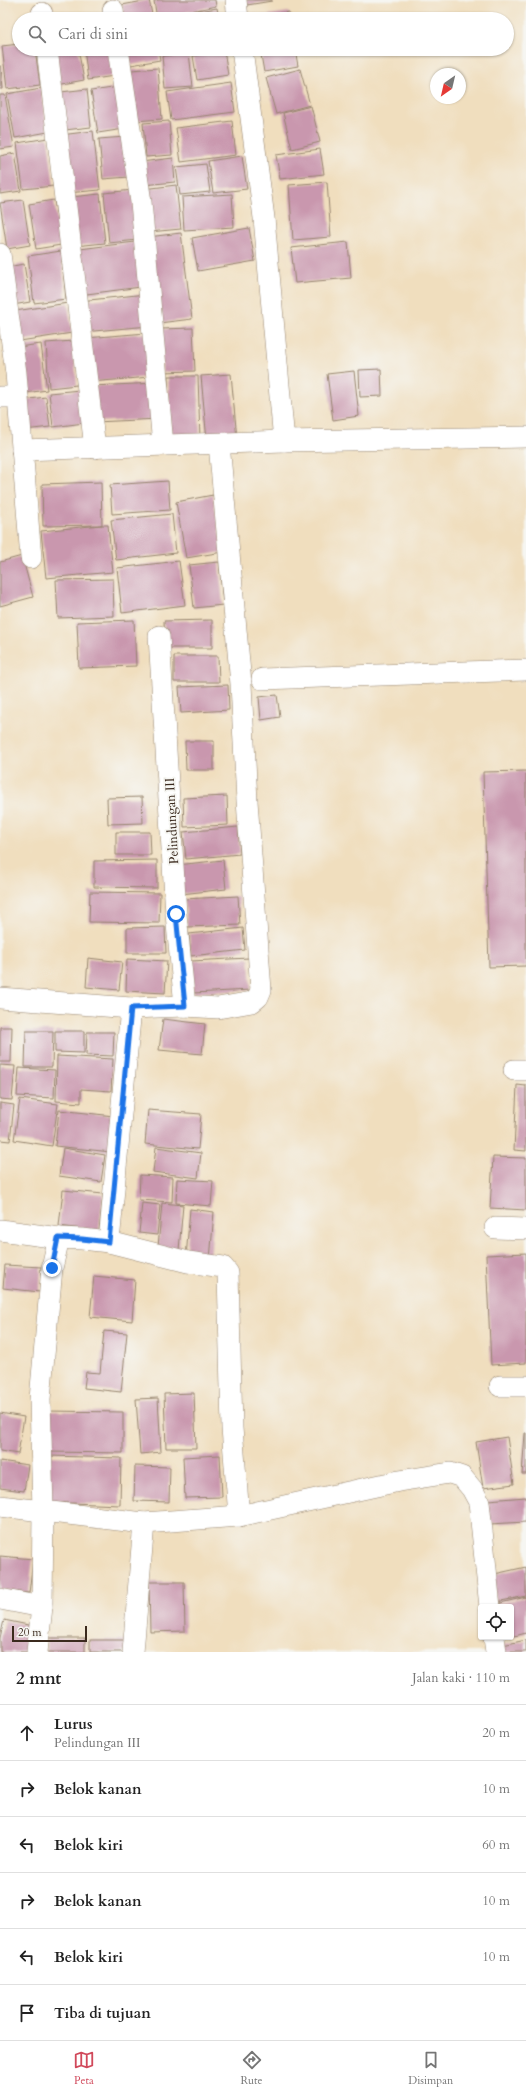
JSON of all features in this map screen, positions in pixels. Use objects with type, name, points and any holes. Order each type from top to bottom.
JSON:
[{"type":"street","points":[[236,0],[237,12]]},
{"type":"street","points":[[48,56],[95,448]]},
{"type":"street","points":[[119,56],[141,202],[163,445]]},
{"type":"street","points":[[243,56],[264,218],[284,441]]},
{"type":"street","points":[[0,254],[9,397],[22,450],[31,558]]},
{"type":"street","points":[[22,450],[284,441],[526,437]]},
{"type":"street","points":[[0,998],[131,1008],[185,1006],[218,1008],[252,1002],[258,997],[261,990],[247,801],[241,684],[219,444]]},
{"type":"street","name":"Pelindungan III","points":[[159,636],[176,914],[185,1006]]},
{"type":"street","points":[[262,679],[526,670]]},
{"type":"street","points":[[109,1242],[131,1008]]},
{"type":"street","points":[[495,1228],[526,1229]]},
{"type":"street","points":[[0,1230],[58,1238],[109,1242],[188,1262],[223,1267],[228,1273],[232,1428],[240,1516]]},
{"type":"street","points":[[37,1652],[42,1607],[43,1510],[40,1399],[52,1268],[58,1238]]},
{"type":"street","points":[[500,1386],[526,1386]]},
{"type":"street","points":[[0,1506],[43,1510],[144,1524],[240,1516],[399,1481],[435,1474],[456,1474],[462,1477],[467,1483],[479,1502],[490,1604]]},
{"type":"street","points":[[133,1652],[144,1524]]},
{"type":"street","points":[[0,1599],[42,1607]]},
{"type":"street","points":[[494,1640],[496,1652]]},
{"type":"building","points":[[149,0],[152,12],[124,12],[122,5]]},
{"type":"building","points":[[215,0],[216,6],[186,12],[156,12],[154,1]]},
{"type":"building","points":[[246,0],[272,0],[272,1],[247,5]]},
{"type":"building","points":[[217,8],[218,12],[195,12]]},
{"type":"building","points":[[12,45],[12,56],[36,56],[40,85],[7,89],[2,46]]},
{"type":"building","points":[[51,56],[79,56],[84,80],[57,85]]},
{"type":"building","points":[[85,56],[111,56],[114,76],[88,80]]},
{"type":"building","points":[[129,56],[159,56],[160,60],[131,65]]},
{"type":"building","points":[[162,56],[189,56],[193,87],[165,89]]},
{"type":"building","points":[[193,56],[225,56],[228,75],[197,80]]},
{"type":"building","points":[[261,56],[296,56],[298,66],[264,72]]},
{"type":"building","points":[[1,66],[3,89],[0,89]]},
{"type":"building","points":[[158,68],[162,119],[135,121],[131,70]]},
{"type":"building","points":[[300,69],[310,105],[276,114],[266,78]]},
{"type":"building","points":[[231,83],[235,112],[171,120],[167,92]]},
{"type":"building","points":[[118,87],[124,129],[98,133],[91,91]]},
{"type":"building","points":[[41,88],[48,132],[15,138],[7,94]]},
{"type":"building","points":[[87,89],[91,127],[65,130],[61,92]]},
{"type":"building","points":[[0,95],[5,95],[14,147],[0,149]]},
{"type":"building","points":[[311,106],[320,142],[292,149],[283,113]]},
{"type":"building","points":[[169,121],[172,155],[146,157],[143,123]]},
{"type":"building","points":[[232,121],[236,155],[181,162],[176,128]]},
{"type":"building","points":[[93,131],[100,190],[67,193],[61,135]]},
{"type":"building","points":[[125,137],[129,177],[103,179],[99,139]]},
{"type":"building","points":[[48,138],[54,186],[23,189],[17,143]]},
{"type":"building","points":[[320,149],[324,174],[280,179],[276,155]]},
{"type":"building","points":[[15,153],[21,191],[0,194],[0,156]]},
{"type":"building","points":[[242,156],[247,189],[213,193],[208,161]]},
{"type":"building","points":[[173,158],[175,182],[143,185],[141,162]]},
{"type":"building","points":[[206,164],[210,192],[180,195],[176,167]]},
{"type":"building","points":[[327,182],[331,237],[293,240],[289,185]]},
{"type":"building","points":[[176,185],[181,229],[149,232],[144,189]]},
{"type":"building","points":[[133,190],[137,240],[109,243],[104,193]]},
{"type":"building","points":[[100,194],[105,243],[75,246],[71,197]]},
{"type":"building","points":[[232,194],[234,227],[184,230],[182,197]]},
{"type":"building","points":[[23,200],[30,245],[7,249],[0,203]]},
{"type":"building","points":[[54,200],[61,245],[36,249],[29,204]]},
{"type":"building","points":[[249,228],[255,261],[198,271],[192,238]]},
{"type":"building","points":[[181,233],[192,319],[159,323],[148,237]]},
{"type":"building","points":[[135,242],[141,287],[79,295],[72,250]]},
{"type":"building","points":[[348,242],[351,278],[295,283],[291,248]]},
{"type":"building","points":[[61,251],[66,299],[34,303],[28,256]]},
{"type":"building","points":[[24,264],[30,302],[13,305],[7,267]]},
{"type":"building","points":[[146,294],[149,326],[83,332],[80,301]]},
{"type":"building","points":[[68,303],[72,333],[20,341],[15,311]]},
{"type":"building","points":[[193,328],[195,371],[162,372],[161,329]]},
{"type":"building","points":[[146,333],[150,377],[90,382],[86,338]]},
{"type":"building","points":[[73,341],[77,385],[49,388],[46,343]]},
{"type":"building","points":[[41,344],[47,390],[25,393],[18,347]]},
{"type":"building","points":[[381,369],[382,396],[360,397],[359,370]]},
{"type":"building","points":[[354,371],[359,416],[333,420],[327,374]]},
{"type":"building","points":[[231,374],[237,439],[207,441],[201,376]]},
{"type":"building","points":[[168,376],[198,376],[200,439],[170,440]]},
{"type":"building","points":[[157,383],[159,419],[95,422],[92,386]]},
{"type":"building","points":[[80,390],[84,423],[53,427],[49,393]]},
{"type":"building","points":[[46,397],[50,427],[25,430],[21,400]]},
{"type":"building","points":[[168,481],[170,510],[112,514],[110,485]]},
{"type":"building","points":[[101,482],[102,525],[43,526],[42,484]]},
{"type":"building","points":[[213,495],[223,552],[186,558],[176,502]]},
{"type":"building","points":[[172,514],[176,553],[116,560],[111,520]]},
{"type":"building","points":[[108,525],[113,572],[46,578],[41,531]]},
{"type":"building","points":[[22,556],[33,597],[0,606],[0,562]]},
{"type":"building","points":[[179,561],[185,605],[122,613],[117,568]]},
{"type":"building","points":[[219,562],[223,605],[194,608],[189,565]]},
{"type":"building","points":[[113,579],[114,616],[58,618],[56,580]]},
{"type":"building","points":[[134,620],[136,666],[79,668],[77,622]]},
{"type":"building","points":[[212,620],[212,648],[165,648],[164,621]]},
{"type":"building","points":[[174,656],[218,656],[219,682],[174,682]]},
{"type":"building","points":[[228,685],[229,710],[181,713],[179,687]]},
{"type":"building","points":[[277,695],[280,717],[261,720],[259,697]]},
{"type":"building","points":[[185,741],[214,741],[214,770],[186,770]]},
{"type":"building","points":[[526,771],[526,966],[489,967],[483,772]]},
{"type":"building","points":[[227,796],[228,825],[184,827],[183,798]]},
{"type":"building","points":[[142,797],[143,823],[108,824],[107,798]]},
{"type":"building","points":[[238,827],[240,854],[186,859],[183,832]]},
{"type":"building","points":[[116,832],[150,832],[151,855],[116,855]]},
{"type":"building","points":[[157,860],[157,888],[94,887],[94,861]]},
{"type":"building","points":[[223,860],[226,889],[181,894],[177,865]]},
{"type":"building","points":[[90,892],[160,893],[159,923],[89,922]]},
{"type":"building","points":[[238,896],[240,925],[187,927],[185,899]]},
{"type":"building","points":[[165,927],[166,953],[127,953],[127,928]]},
{"type":"building","points":[[243,928],[245,950],[191,956],[189,934]]},
{"type":"building","points":[[88,958],[122,962],[119,990],[86,987]]},
{"type":"building","points":[[249,958],[251,990],[193,993],[191,961]]},
{"type":"building","points":[[127,959],[167,961],[165,993],[126,991]]},
{"type":"building","points":[[163,1019],[205,1024],[202,1054],[159,1050]]},
{"type":"building","points":[[0,1027],[12,1027],[11,1062],[0,1062]]},
{"type":"building","points":[[26,1031],[53,1031],[52,1067],[25,1067]]},
{"type":"building","points":[[55,1031],[84,1031],[84,1053],[55,1052]]},
{"type":"building","points":[[87,1032],[114,1032],[113,1056],[86,1055]]},
{"type":"building","points":[[57,1056],[113,1059],[111,1091],[81,1089],[81,1103],[56,1101]]},
{"type":"building","points":[[0,1065],[15,1066],[12,1100],[0,1099]]},
{"type":"building","points":[[19,1068],[55,1070],[54,1098],[17,1096]]},
{"type":"building","points":[[517,1085],[526,1086],[526,1151],[514,1150]]},
{"type":"building","points":[[20,1099],[58,1104],[52,1146],[14,1140]]},
{"type":"building","points":[[0,1103],[14,1105],[10,1141],[0,1140]]},
{"type":"building","points":[[59,1110],[114,1116],[111,1152],[55,1146]]},
{"type":"building","points":[[148,1110],[201,1114],[198,1149],[145,1144]]},
{"type":"building","points":[[156,1147],[201,1153],[198,1178],[153,1172]]},
{"type":"building","points":[[63,1148],[105,1155],[101,1182],[59,1176]]},
{"type":"building","points":[[493,1157],[526,1158],[526,1210],[490,1208]]},
{"type":"building","points":[[140,1175],[173,1177],[172,1202],[139,1200]]},
{"type":"building","points":[[177,1179],[213,1181],[211,1206],[176,1203]]},
{"type":"building","points":[[63,1190],[103,1194],[99,1231],[59,1226]]},
{"type":"building","points":[[142,1203],[160,1205],[157,1235],[139,1233]]},
{"type":"building","points":[[162,1203],[183,1205],[179,1250],[158,1247]]},
{"type":"building","points":[[190,1209],[214,1212],[210,1260],[186,1258]]},
{"type":"building","points":[[526,1253],[526,1363],[491,1365],[486,1255]]},
{"type":"building","points":[[5,1265],[41,1267],[40,1292],[3,1288]]},
{"type":"building","points":[[94,1276],[135,1280],[132,1321],[90,1317]]},
{"type":"building","points":[[104,1331],[127,1333],[121,1392],[84,1388],[86,1372],[100,1373]]},
{"type":"building","points":[[194,1393],[196,1448],[166,1448],[164,1394]]},
{"type":"building","points":[[158,1398],[161,1452],[140,1454],[136,1399]]},
{"type":"building","points":[[47,1411],[123,1412],[123,1453],[47,1452]]},
{"type":"building","points":[[0,1413],[24,1417],[18,1454],[0,1451]]},
{"type":"building","points":[[525,1433],[526,1474],[522,1474]]},
{"type":"building","points":[[507,1437],[514,1484],[483,1488],[476,1442]]},
{"type":"building","points":[[220,1455],[222,1497],[185,1498],[183,1457]]},
{"type":"building","points":[[49,1456],[121,1458],[120,1505],[47,1502]]},
{"type":"building","points":[[0,1461],[28,1465],[24,1491],[0,1488]]},
{"type":"building","points":[[135,1466],[170,1467],[169,1502],[134,1501]]},
{"type":"building","points":[[526,1497],[526,1522],[490,1524],[488,1500]]},
{"type":"building","points":[[0,1556],[33,1559],[29,1593],[0,1590]]},
{"type":"building","points":[[526,1567],[526,1596],[496,1602],[490,1575]]},
{"type":"building","points":[[149,1582],[184,1582],[185,1631],[150,1632]]},
{"type":"building","points":[[526,1597],[526,1633],[514,1636],[514,1604],[496,1604]]},
{"type":"building","points":[[4,1620],[33,1626],[27,1652],[0,1652],[0,1638]]},
{"type":"building","points":[[47,1638],[85,1638],[85,1652],[47,1652]]},
{"type":"building","points":[[90,1640],[126,1640],[126,1652],[90,1652]]},
{"type":"building","points":[[526,1640],[526,1652],[500,1652],[498,1646]]},
{"type":"route","points":[[52,1268],[58,1238],[109,1242],[131,1008],[185,1006],[176,914]]}]
